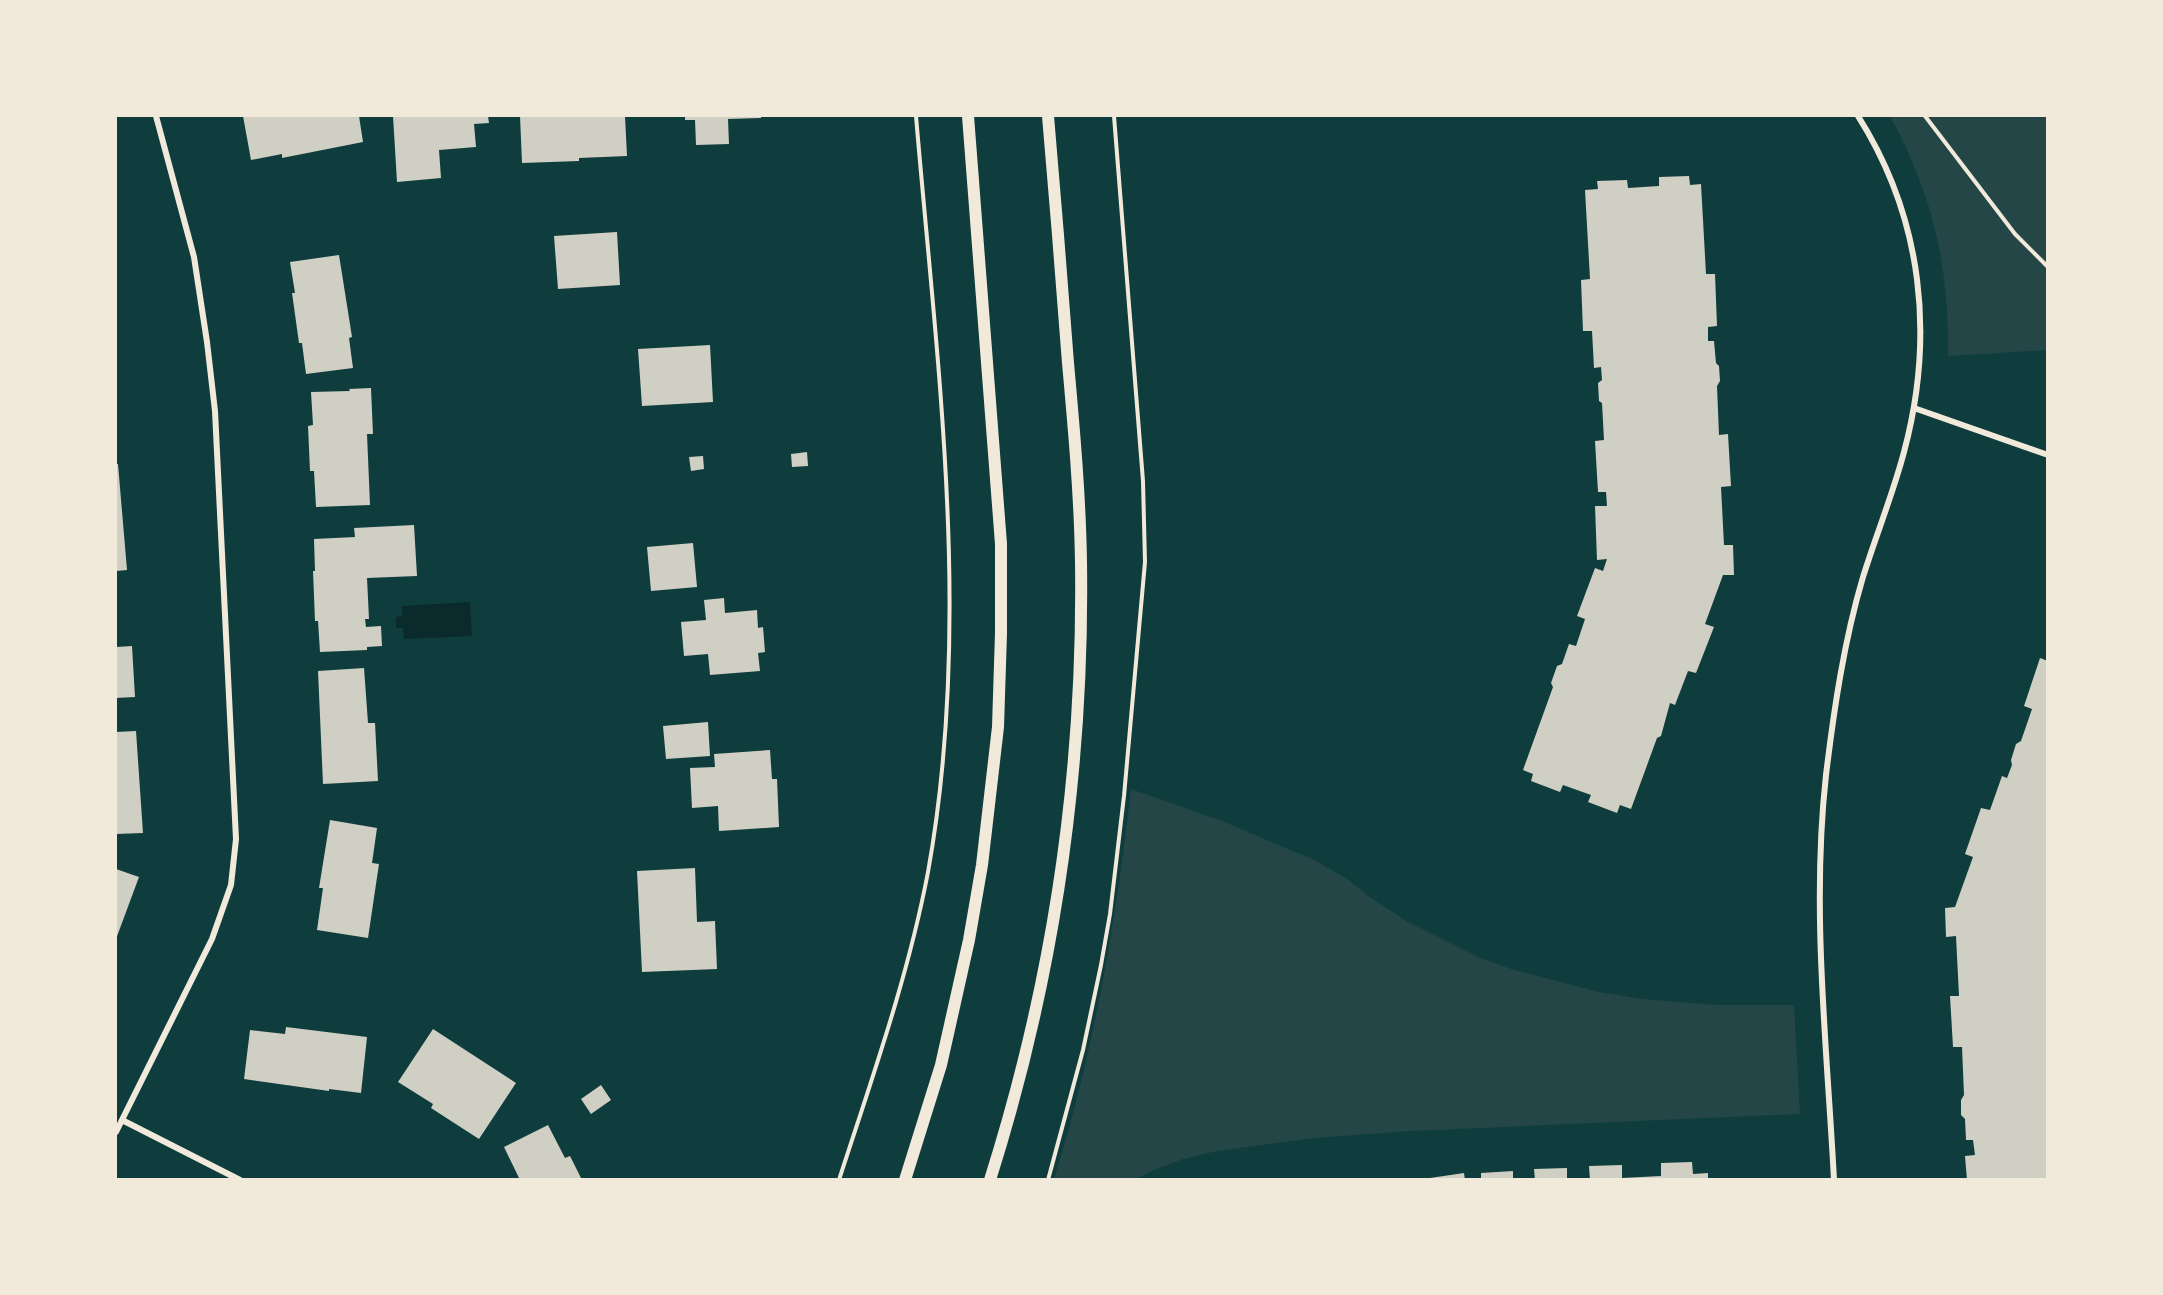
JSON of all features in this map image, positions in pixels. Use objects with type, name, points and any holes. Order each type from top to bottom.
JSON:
[{"type":"main road","points":[[905,1179],[941,1065],[969,940],[982,865],[998,727],[1001,544],[968,116]]},
{"type":"main road","points":[[990,1179],[1020,1072],[1047,948],[1067,819],[1078,691],[1081,606],[1079,520],[1048,116]]},
{"type":"street","points":[[116,1132],[212,939],[231,885],[236,839],[215,411],[194,257],[156,116]]},
{"type":"street","points":[[1834,1179],[1821,932],[1821,854],[1826,778],[1837,697],[1853,618],[1863,579],[1904,454],[1914,408],[1922,335],[1917,271],[1899,200],[1878,152],[1858,116]]},
{"type":"street","points":[[1914,408],[2048,455]]},
{"type":"street","points":[[122,1120],[240,1179]]},
{"type":"path","points":[[839,1179],[877,1066],[908,961],[928,873],[946,735],[950,662],[947,519],[936,346],[916,116]]},
{"type":"path","points":[[1048,1179],[1083,1050],[1110,914],[1124,796],[1144,562],[1143,481],[1114,116]]},
{"type":"path","points":[[1925,116],[2015,234],[2048,267]]},
{"type":"shaded area","points":[[1890,116],[2047,116],[2047,350],[1948,356],[1945,291],[1936,232],[1917,174]]},
{"type":"shaded area","points":[[470,602],[472,636],[404,639],[403,628],[396,628],[396,617],[402,616],[402,606]]},
{"type":"shaded area","points":[[1131,789],[1222,821],[1314,860],[1346,878],[1371,898],[1408,922],[1480,958],[1514,970],[1599,992],[1643,999],[1717,1005],[1794,1005],[1800,1114],[1410,1131],[1314,1138],[1217,1151],[1183,1159],[1136,1179],[1054,1179],[1081,1083],[1102,986]]},
{"type":"building","points":[[243,116],[359,116],[363,142],[282,158],[282,154],[251,160]]},
{"type":"building","points":[[393,116],[488,116],[489,123],[474,124],[476,147],[439,150],[441,178],[397,182]]},
{"type":"building","points":[[520,116],[625,116],[627,156],[522,163]]},
{"type":"building","points":[[685,116],[761,116],[761,118],[728,119],[729,144],[696,145],[695,120],[685,120]]},
{"type":"building","points":[[1689,176],[1690,185],[1701,184],[1706,274],[1715,274],[1717,326],[1708,327],[1708,341],[1714,341],[1716,363],[1719,366],[1720,381],[1717,386],[1719,435],[1728,434],[1731,486],[1721,487],[1724,545],[1733,545],[1734,575],[1723,575],[1705,624],[1714,627],[1696,673],[1688,671],[1675,705],[1670,703],[1661,736],[1657,738],[1631,809],[1620,805],[1617,813],[1588,802],[1591,795],[1563,785],[1560,792],[1531,781],[1533,774],[1523,770],[1553,687],[1551,683],[1557,666],[1562,664],[1569,644],[1576,646],[1585,619],[1577,616],[1595,568],[1603,571],[1607,559],[1597,560],[1595,506],[1607,506],[1606,492],[1598,492],[1595,441],[1604,440],[1602,403],[1599,401],[1598,383],[1602,380],[1601,367],[1594,368],[1592,331],[1583,331],[1581,280],[1590,279],[1585,190],[1598,189],[1597,181],[1627,180],[1628,188],[1659,186],[1659,177]]},
{"type":"building","points":[[617,232],[620,285],[558,289],[554,236]]},
{"type":"building","points":[[339,255],[352,337],[349,338],[353,368],[306,374],[302,343],[299,343],[290,262]]},
{"type":"building","points":[[710,345],[713,402],[642,406],[638,349]]},
{"type":"building","points":[[371,388],[373,434],[367,434],[370,505],[316,507],[314,471],[310,471],[308,426],[313,425],[311,392]]},
{"type":"building","points":[[807,452],[808,466],[792,467],[791,454]]},
{"type":"building","points":[[703,456],[704,469],[691,471],[689,457]]},
{"type":"building","points":[[116,464],[118,464],[127,570],[116,571]]},
{"type":"building","points":[[414,525],[417,576],[367,578],[369,619],[365,619],[366,627],[381,626],[382,646],[367,647],[367,650],[320,652],[318,621],[315,621],[314,539],[355,537],[354,528]]},
{"type":"building","points":[[693,543],[697,587],[651,591],[647,547]]},
{"type":"building","points":[[724,598],[725,613],[757,610],[758,628],[763,627],[765,652],[758,653],[760,671],[710,675],[708,654],[684,656],[681,622],[706,620],[704,600]]},
{"type":"building","points":[[132,646],[135,697],[116,698],[116,647]]},
{"type":"building","points":[[2040,658],[2048,661],[2048,1180],[1967,1180],[1965,1156],[1975,1155],[1973,1140],[1966,1140],[1965,1119],[1961,1115],[1961,1100],[1964,1095],[1962,1047],[1953,1047],[1950,996],[1959,996],[1956,936],[1946,937],[1945,908],[1955,907],[1973,857],[1965,854],[1981,808],[1990,810],[2002,776],[2007,778],[2012,765],[2011,760],[2016,744],[2021,741],[2032,709],[2024,706]]},
{"type":"building","points":[[364,668],[368,723],[375,723],[378,781],[323,784],[318,671]]},
{"type":"building","points":[[708,722],[710,756],[666,759],[663,726]]},
{"type":"building","points":[[136,731],[143,833],[116,834],[116,732]]},
{"type":"building","points":[[770,750],[772,779],[777,779],[779,827],[719,831],[718,806],[692,808],[690,768],[715,767],[714,754]]},
{"type":"building","points":[[330,820],[377,828],[372,863],[379,864],[368,938],[317,930],[323,888],[319,888]]},
{"type":"building","points":[[695,868],[697,922],[715,921],[717,969],[642,972],[637,871]]},
{"type":"building","points":[[116,869],[139,877],[116,939]]},
{"type":"building","points":[[286,1027],[367,1037],[361,1093],[329,1089],[329,1091],[244,1079],[250,1030],[285,1034]]},
{"type":"building","points":[[433,1029],[516,1083],[479,1139],[431,1108],[433,1104],[398,1082]]},
{"type":"building","points":[[601,1085],[611,1100],[591,1114],[581,1099]]},
{"type":"building","points":[[548,1125],[565,1158],[570,1156],[582,1180],[520,1180],[504,1147]]},
{"type":"building","points":[[1692,1162],[1693,1174],[1708,1173],[1708,1180],[1590,1180],[1589,1166],[1622,1165],[1622,1178],[1661,1176],[1661,1163]]},
{"type":"building","points":[[1567,1168],[1567,1180],[1535,1180],[1534,1169]]},
{"type":"building","points":[[1513,1171],[1513,1180],[1481,1180],[1481,1173]]},
{"type":"building","points":[[1464,1173],[1465,1180],[1430,1180],[1430,1178]]}]
